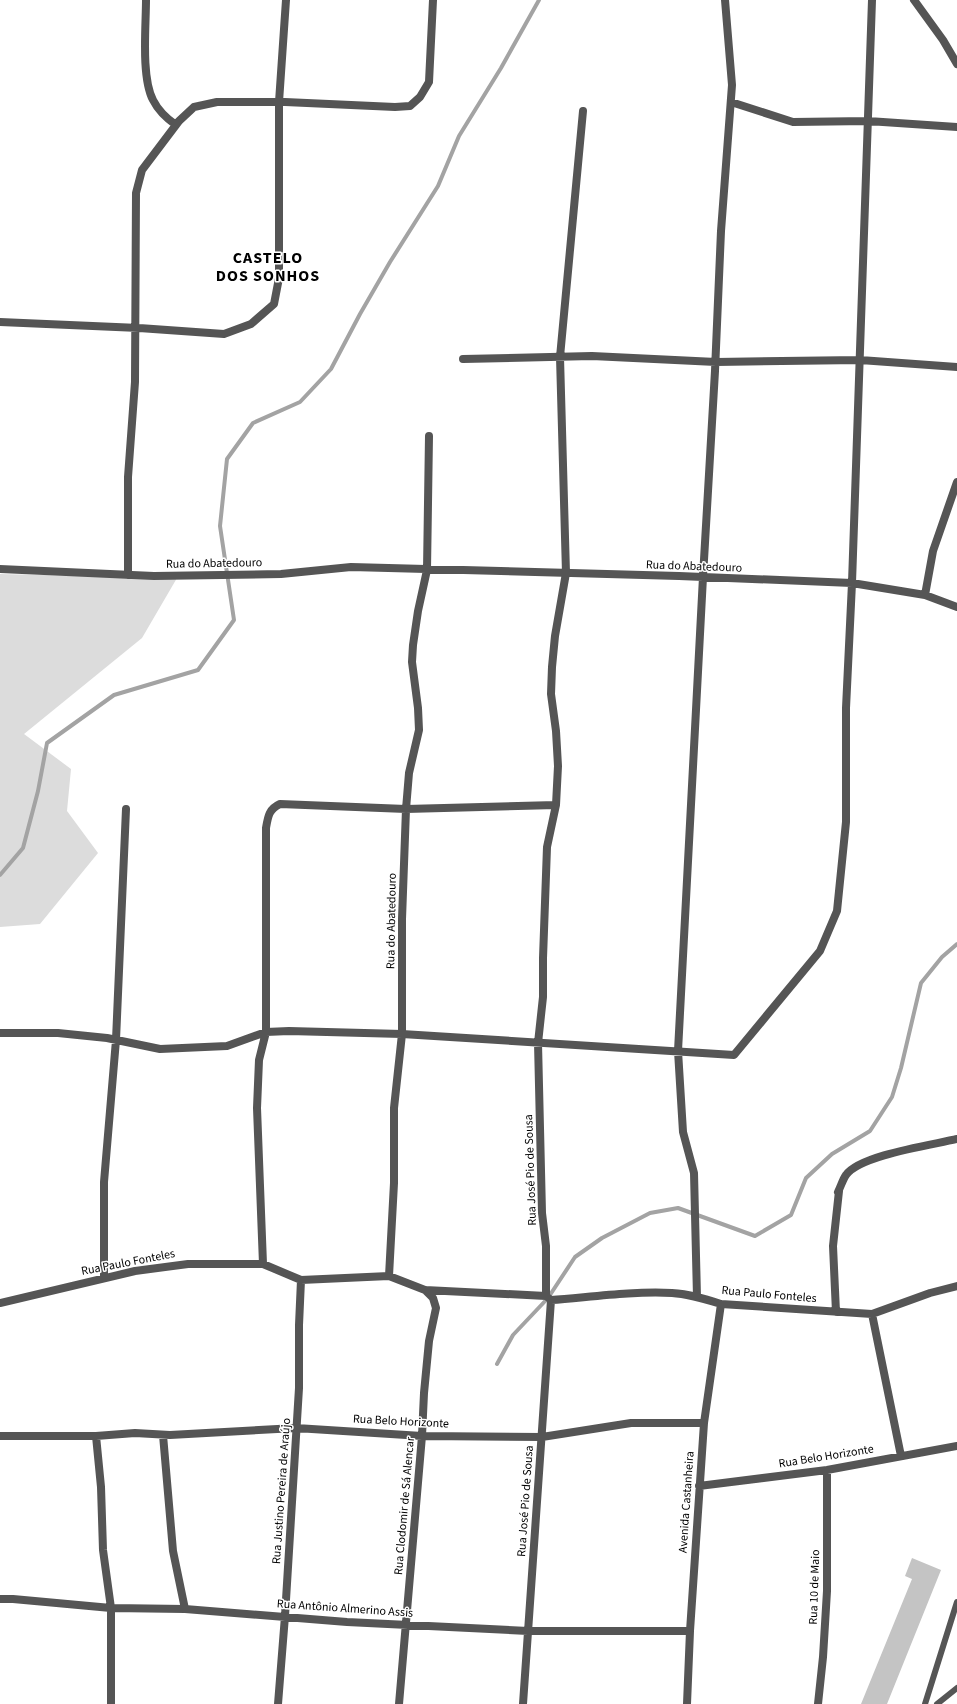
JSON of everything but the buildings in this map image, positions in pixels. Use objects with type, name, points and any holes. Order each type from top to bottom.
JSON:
[{"type":"street","points":[[146,0],[146,73],[152,99],[165,117],[176,125]]},
{"type":"street","points":[[0,322],[135,328],[224,334],[251,324],[274,304],[279,278],[279,102],[286,0]]},
{"type":"street","points":[[128,574],[128,477],[135,382],[136,193],[142,170],[176,125],[194,107],[217,102],[279,102],[395,107],[410,106],[420,97],[430,82],[433,0]]},
{"type":"street","points":[[697,1297],[694,1173],[683,1132],[678,1051],[716,362],[721,231],[732,85],[725,0]]},
{"type":"street","points":[[0,1033],[58,1033],[116,1040],[160,1049],[227,1046],[266,1032],[288,1031],[402,1034],[734,1055],[820,951],[837,911],[846,822],[846,708],[852,583],[872,0]]},
{"type":"street","points":[[914,0],[943,40],[957,64]]},
{"type":"street","points":[[731,102],[793,122],[868,121],[957,127]]},
{"type":"street","name":"Rua José Pio de Sousa","points":[[523,1704],[542,1437],[549,1298],[546,1246],[542,1213],[538,1043],[543,997],[542,958],[547,847],[556,805],[558,766],[556,731],[551,694],[552,667],[555,636],[566,573],[560,357],[583,111]]},
{"type":"street","points":[[462,358],[592,356],[716,362],[860,360],[957,368]]},
{"type":"street","name":"Rua do Abatedouro","points":[[389,1276],[394,1183],[394,1108],[402,1034],[402,919],[406,809],[409,773],[419,730],[418,708],[412,662],[418,611],[428,570],[429,436]]},
{"type":"street","points":[[925,595],[933,550],[957,482]]},
{"type":"street","name":"Rua do Abatedouro","points":[[0,569],[128,574],[282,574],[351,567],[852,583],[925,595],[957,606]]},
{"type":"street","points":[[263,1264],[257,1108],[259,1060],[266,1032],[266,828],[268,816],[272,808],[280,804],[406,809],[556,805]]},
{"type":"street","points":[[104,1278],[104,1182],[116,1040],[126,809]]},
{"type":"street","points":[[836,1312],[833,1246],[838,1191],[846,1174],[857,1165],[871,1159],[957,1139]]},
{"type":"street","name":"Rua Paulo Fonteles","points":[[0,1303],[135,1271],[188,1264],[263,1264],[301,1280],[389,1276],[425,1290],[549,1298],[617,1294],[673,1293],[697,1297],[721,1304],[872,1314],[930,1293],[957,1286]]},
{"type":"street","name":"Rua Justino Pereira de Araújo","points":[[278,1704],[299,1388],[301,1280]]},
{"type":"street","name":"Rua Clodomir de Sá Alencar","points":[[399,1704],[422,1436],[424,1393],[429,1341],[436,1308],[432,1298],[425,1290]]},
{"type":"street","name":"Avenida Castanheira","points":[[687,1704],[690,1631],[704,1423],[721,1304]]},
{"type":"street","points":[[872,1314],[901,1456]]},
{"type":"street","name":"Rua Belo Horizonte","points":[[0,1436],[96,1436],[135,1433],[163,1434],[296,1428],[422,1436],[542,1437],[631,1423],[704,1423]]},
{"type":"street","points":[[163,1434],[173,1551],[185,1608]]},
{"type":"street","points":[[96,1436],[101,1487],[103,1550],[110,1608],[111,1704]]},
{"type":"street","name":"Rua Belo Horizonte","points":[[699,1486],[827,1470],[957,1446]]},
{"type":"street","name":"Rua 10 de Maio","points":[[818,1704],[823,1657],[827,1591],[827,1470]]},
{"type":"street","name":"Rua Antônio Almerino Assis","points":[[0,1599],[110,1608],[185,1608],[347,1622],[528,1631],[690,1631]]},
{"type":"lane","points":[[925,1704],[957,1602]]},
{"type":"lane","points":[[937,1704],[957,1688]]},
{"type":"shaded area","points":[[0,574],[177,578],[142,638],[24,734],[71,769],[67,811],[98,853],[40,924],[0,927]]},
{"type":"waterway","points":[[0,875],[23,848],[38,791],[47,743],[114,695],[198,670],[234,620],[220,526],[227,459],[253,423],[300,402],[331,369],[390,262],[438,186],[459,136],[501,68],[539,0]]},
{"type":"waterway","points":[[497,1364],[513,1335],[548,1298],[575,1257],[602,1238],[650,1213],[678,1208],[755,1236],[791,1215],[806,1178],[832,1154],[870,1131],[892,1097],[901,1068],[921,983],[942,957],[957,944]]},
{"type":"district","name":"CASTELO DOS SONHOS","points":[[268,266]]}]
